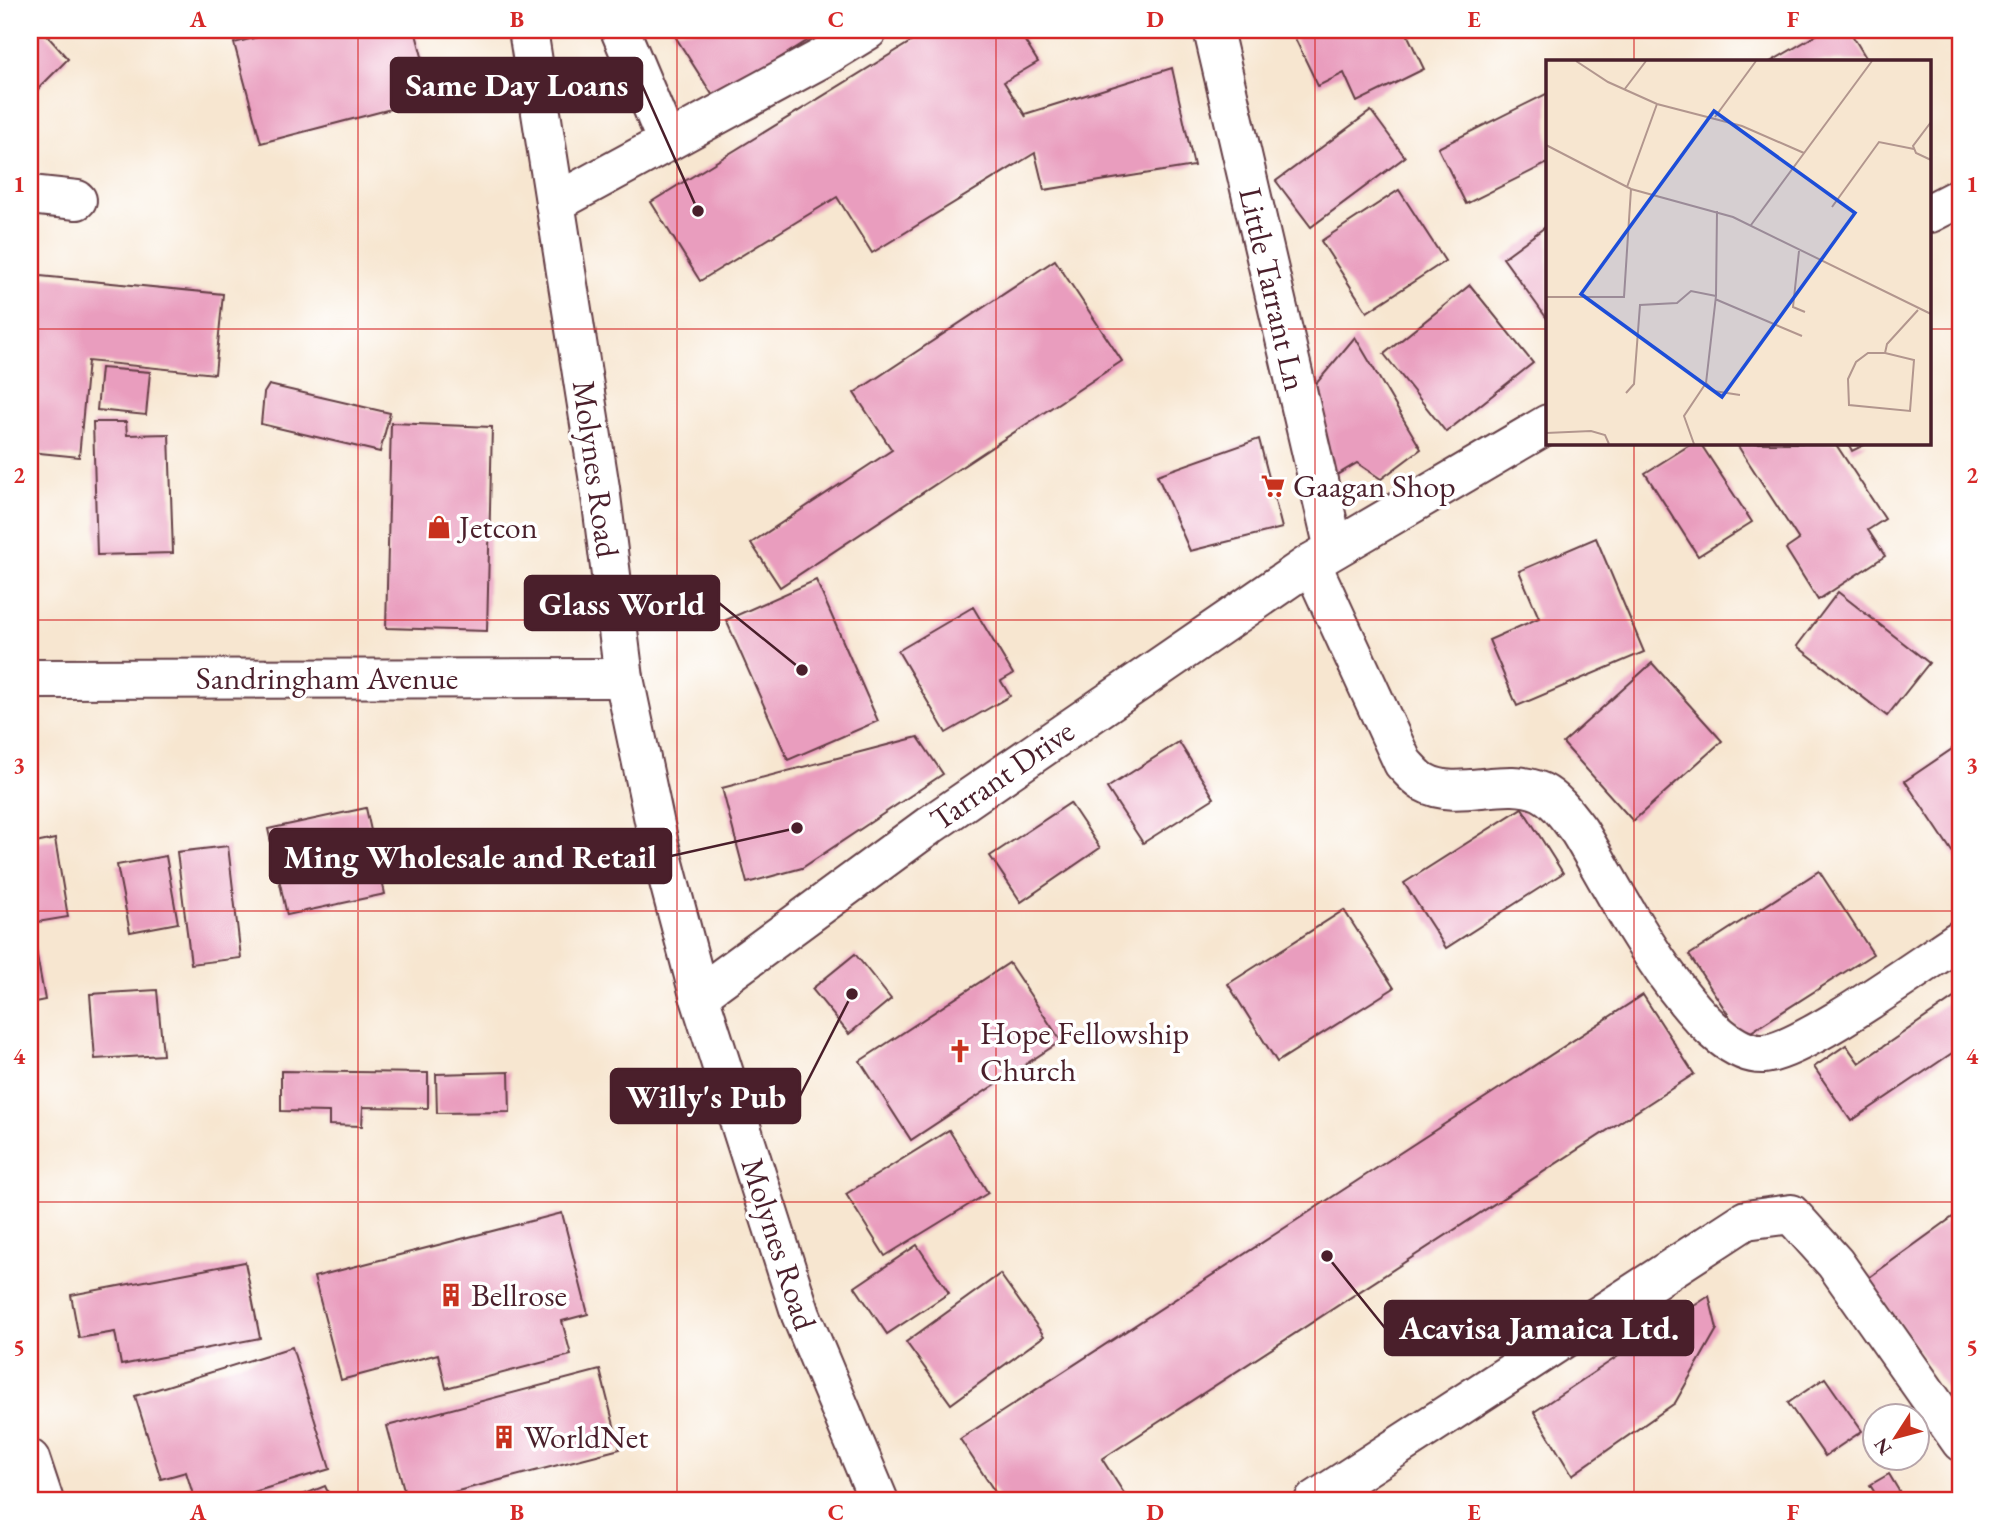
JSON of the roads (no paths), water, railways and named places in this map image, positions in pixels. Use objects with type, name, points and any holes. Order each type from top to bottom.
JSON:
[{"type":"street","name":"Molynes Road","points":[[528,30],[600,488],[624,678],[659,844],[699,995],[801,1315],[879,1501]]},
{"type":"street","points":[[620,30],[667,142]]},
{"type":"street","points":[[555,203],[824,57],[868,30]]},
{"type":"street","name":"Little Tarrant Ln","points":[[1213,30],[1322,556],[1403,763],[1421,782],[1439,789],[1511,785],[1541,792],[1559,806],[1579,831],[1681,998],[1710,1029],[1737,1048],[1763,1054],[1804,1040],[1961,939]]},
{"type":"street","points":[[30,195],[77,200]]},
{"type":"street","points":[[1932,213],[1961,197]]},
{"type":"street","name":"Tarrant Drive","points":[[699,995],[930,825],[1322,556],[1546,425]]},
{"type":"street","name":"Sandringham Avenue","points":[[30,679],[624,678]]},
{"type":"street","points":[[1314,1501],[1746,1220],[1791,1214],[1835,1264],[1961,1442]]},
{"type":"street","points":[[30,1459],[38,1497]]},
{"type":"place","name":"Same Day Loans","points":[[698,211]]},
{"type":"place","name":"Gaagan Shop","points":[[1273,486]]},
{"type":"place","name":"Jetcon","points":[[439,527]]},
{"type":"place","name":"Glass World","points":[[802,670]]},
{"type":"place","name":"Ming Wholesale and Retail","points":[[797,828]]},
{"type":"place","name":"Willy's Pub","points":[[852,994]]},
{"type":"place","name":"Hope Fellowship Church","points":[[960,1051]]},
{"type":"place","name":"Acavisa Jamaica Ltd.","points":[[1327,1256]]},
{"type":"place","name":"Bellrose","points":[[451,1295]]},
{"type":"place","name":"WorldNet","points":[[504,1437]]}]
